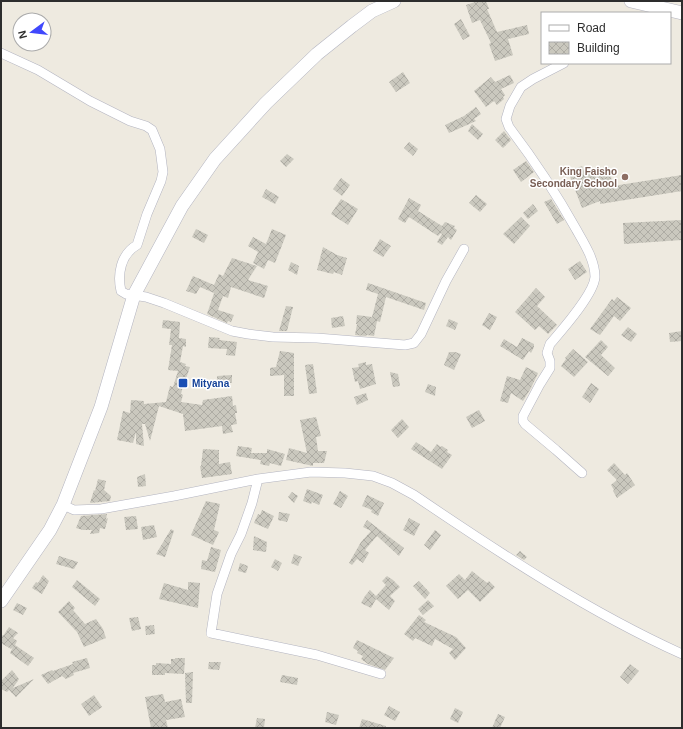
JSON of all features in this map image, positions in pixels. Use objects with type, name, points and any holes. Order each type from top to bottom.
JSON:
[{"type":"main road","points":[[1,601],[50,530],[63,505],[101,407],[134,295],[182,206],[215,159],[266,103],[317,54],[352,26],[372,11],[394,1]]},
{"type":"main road","points":[[631,1],[654,10],[682,13]]},
{"type":"street","points":[[1,53],[38,70],[90,101],[152,130],[160,153],[163,172],[137,245],[130,249],[119,270],[121,291],[126,294],[164,303],[232,331],[248,334],[273,337],[317,338],[405,345],[414,343],[426,325],[446,281],[464,249]]},
{"type":"street","points":[[562,64],[521,87],[510,106],[506,119],[509,127],[558,195],[586,247],[592,262],[595,277],[592,290],[550,344],[547,353],[550,361],[550,368],[523,416],[523,421],[525,424],[582,473]]},
{"type":"street","points":[[63,505],[74,510],[101,509],[174,496],[258,478],[311,472],[373,476],[392,483],[414,495],[554,585],[648,639],[682,654]]},
{"type":"street","points":[[258,478],[252,503],[241,534],[231,554],[218,594],[211,633],[317,655],[381,674]]},
{"type":"building","points":[[478,1],[486,1],[489,9],[487,9],[497,32],[527,25],[529,34],[508,39],[513,55],[495,61],[489,44],[491,43],[480,20],[472,23],[466,5]]},
{"type":"building","points":[[461,19],[470,36],[463,40],[454,24]]},
{"type":"building","points":[[403,72],[410,83],[396,92],[389,82]]},
{"type":"building","points":[[510,75],[514,83],[501,89],[505,95],[503,97],[504,99],[497,105],[494,101],[486,107],[474,91],[491,77],[495,82]]},
{"type":"building","points":[[476,107],[481,114],[474,119],[476,121],[449,133],[445,125],[464,116]]},
{"type":"building","points":[[472,124],[483,134],[478,140],[468,131]]},
{"type":"building","points":[[504,131],[511,140],[503,148],[495,140]]},
{"type":"building","points":[[409,142],[418,149],[413,156],[404,148]]},
{"type":"building","points":[[287,154],[294,159],[286,167],[280,161]]},
{"type":"building","points":[[526,161],[534,172],[521,182],[513,170]]},
{"type":"building","points":[[582,166],[584,171],[609,167],[613,186],[682,175],[682,191],[600,204],[600,201],[582,208],[568,171]]},
{"type":"building","points":[[341,178],[350,185],[342,196],[333,189]]},
{"type":"building","points":[[266,189],[279,197],[275,204],[262,197]]},
{"type":"building","points":[[476,195],[487,204],[480,212],[469,203]]},
{"type":"building","points":[[409,198],[421,205],[418,211],[442,226],[445,222],[455,226],[454,228],[457,230],[451,240],[448,237],[442,245],[437,242],[442,234],[441,233],[438,236],[409,217],[405,223],[398,219]]},
{"type":"building","points":[[341,199],[358,209],[348,225],[331,214]]},
{"type":"building","points":[[551,199],[564,220],[557,224],[544,202]]},
{"type":"building","points":[[533,204],[538,211],[528,219],[523,213]]},
{"type":"building","points":[[521,217],[530,226],[514,244],[503,234]]},
{"type":"building","points":[[682,220],[682,240],[624,244],[623,223]]},
{"type":"building","points":[[196,229],[208,235],[204,243],[192,237]]},
{"type":"building","points":[[272,229],[286,235],[275,263],[268,260],[264,269],[253,263],[258,252],[248,246],[253,237],[266,244]]},
{"type":"building","points":[[380,239],[391,246],[383,257],[373,251]]},
{"type":"building","points":[[323,247],[337,255],[347,258],[342,275],[334,272],[333,274],[317,270]]},
{"type":"building","points":[[232,258],[257,266],[248,280],[268,286],[264,298],[231,287],[228,298],[223,296],[218,310],[234,315],[231,322],[228,321],[227,323],[207,314],[214,293],[200,287],[196,294],[186,291],[193,276],[214,285],[219,274],[223,276]]},
{"type":"building","points":[[580,261],[587,272],[575,280],[568,269]]},
{"type":"building","points":[[291,262],[299,266],[297,275],[288,270]]},
{"type":"building","points":[[368,283],[426,303],[424,310],[386,297],[380,322],[377,321],[374,336],[355,335],[357,315],[372,317],[378,294],[366,290]]},
{"type":"building","points":[[536,288],[545,297],[537,306],[557,325],[548,334],[539,326],[535,330],[515,312]]},
{"type":"building","points":[[617,297],[631,308],[620,321],[614,316],[600,335],[590,329],[612,299],[614,301]]},
{"type":"building","points":[[286,306],[293,307],[287,331],[279,331]]},
{"type":"building","points":[[489,313],[497,317],[490,330],[482,325]]},
{"type":"building","points":[[343,316],[345,326],[332,328],[331,318]]},
{"type":"building","points":[[449,319],[458,323],[455,330],[446,326]]},
{"type":"building","points":[[163,320],[180,322],[179,338],[186,339],[186,347],[183,346],[180,362],[186,364],[185,366],[190,367],[182,390],[181,394],[183,395],[181,402],[202,405],[203,400],[232,396],[233,406],[236,405],[237,413],[235,413],[237,424],[231,425],[233,432],[223,434],[222,426],[185,431],[183,414],[159,406],[150,441],[145,424],[142,424],[144,446],[136,444],[136,432],[133,443],[117,440],[123,411],[130,413],[131,400],[144,401],[144,404],[166,402],[170,386],[173,387],[178,371],[168,370],[172,345],[169,345],[171,329],[162,328]]},
{"type":"building","points":[[628,327],[637,334],[631,342],[621,335]]},
{"type":"building","points":[[682,331],[682,341],[670,342],[669,333]]},
{"type":"building","points":[[209,337],[237,342],[235,356],[226,355],[227,349],[208,348]]},
{"type":"building","points":[[522,338],[534,344],[531,353],[529,351],[523,360],[500,346],[504,339],[517,347]]},
{"type":"building","points":[[601,340],[608,347],[601,355],[615,368],[608,376],[585,357]]},
{"type":"building","points":[[573,349],[588,362],[574,377],[561,366],[566,359],[565,358]]},
{"type":"building","points":[[280,351],[294,353],[294,396],[284,396],[284,375],[270,376],[270,368],[276,367]]},
{"type":"building","points":[[449,352],[461,354],[454,370],[444,365]]},
{"type":"building","points":[[366,362],[366,365],[372,364],[376,384],[360,389],[358,381],[355,382],[352,368],[359,367],[358,364]]},
{"type":"building","points":[[313,364],[317,393],[309,394],[305,365]]},
{"type":"building","points":[[526,367],[538,373],[523,401],[511,393],[508,403],[500,401],[507,376],[520,380]]},
{"type":"building","points":[[390,372],[398,374],[400,386],[393,387]]},
{"type":"building","points":[[232,375],[232,383],[217,383],[217,376]]},
{"type":"building","points":[[591,383],[599,389],[590,403],[582,397]]},
{"type":"building","points":[[428,384],[436,387],[435,396],[425,392]]},
{"type":"building","points":[[366,393],[368,400],[357,405],[354,397]]},
{"type":"building","points":[[479,410],[485,421],[472,428],[466,417]]},
{"type":"building","points":[[316,417],[321,436],[316,437],[318,451],[327,451],[324,463],[313,463],[313,466],[286,460],[289,448],[307,453],[300,420]]},
{"type":"building","points":[[402,419],[409,427],[398,438],[391,430]]},
{"type":"building","points":[[416,442],[431,452],[437,444],[448,450],[447,452],[452,455],[442,469],[411,449]]},
{"type":"building","points":[[238,446],[252,448],[251,453],[267,453],[267,449],[285,454],[281,466],[270,463],[269,466],[260,464],[261,460],[236,456]]},
{"type":"building","points":[[203,449],[219,450],[219,464],[230,462],[232,474],[202,478],[200,466]]},
{"type":"building","points":[[614,463],[625,475],[627,473],[635,485],[617,498],[611,485],[617,480],[607,470]]},
{"type":"building","points":[[145,474],[146,486],[138,487],[137,477]]},
{"type":"building","points":[[98,479],[106,481],[104,490],[111,496],[110,501],[90,503],[94,490],[95,491]]},
{"type":"building","points":[[307,489],[323,495],[319,505],[312,502],[311,504],[303,501]]},
{"type":"building","points":[[340,491],[348,496],[341,508],[333,504]]},
{"type":"building","points":[[292,492],[298,496],[294,503],[288,497]]},
{"type":"building","points":[[367,495],[384,503],[378,516],[371,512],[372,510],[362,506]]},
{"type":"building","points":[[206,501],[220,504],[214,530],[219,532],[213,545],[191,535]]},
{"type":"building","points":[[262,510],[274,516],[268,529],[254,523],[258,514],[260,515]]},
{"type":"building","points":[[279,512],[290,514],[287,522],[278,520]]},
{"type":"building","points":[[107,514],[106,519],[108,518],[105,529],[100,528],[99,533],[90,534],[92,530],[76,528],[81,516]]},
{"type":"building","points":[[136,516],[138,529],[126,530],[124,517]]},
{"type":"building","points":[[409,518],[420,524],[414,536],[403,530]]},
{"type":"building","points":[[367,520],[404,548],[399,556],[377,536],[365,550],[369,553],[363,563],[357,559],[352,565],[349,563],[361,542],[371,531],[363,527]]},
{"type":"building","points":[[154,525],[157,537],[143,540],[141,527]]},
{"type":"building","points":[[171,529],[174,531],[165,557],[156,554]]},
{"type":"building","points":[[435,530],[441,535],[430,550],[424,545]]},
{"type":"building","points":[[254,536],[267,542],[266,552],[253,550]]},
{"type":"building","points":[[211,547],[221,550],[215,572],[201,569],[202,560],[207,561]]},
{"type":"building","points":[[520,551],[527,557],[524,560],[516,555]]},
{"type":"building","points":[[294,554],[302,557],[298,566],[291,563]]},
{"type":"building","points":[[59,556],[78,562],[74,569],[56,564]]},
{"type":"building","points":[[275,559],[282,563],[278,571],[271,567]]},
{"type":"building","points":[[240,563],[248,566],[246,573],[238,571]]},
{"type":"building","points":[[472,571],[487,583],[489,581],[495,587],[480,602],[468,590],[458,599],[446,586],[459,574],[465,580]]},
{"type":"building","points":[[43,575],[49,581],[42,594],[32,588],[36,582],[38,583]]},
{"type":"building","points":[[387,576],[400,587],[390,596],[395,601],[389,610],[376,599],[371,608],[361,603],[370,590],[376,596],[386,585],[382,581]]},
{"type":"building","points":[[77,580],[100,599],[95,606],[72,587]]},
{"type":"building","points":[[419,581],[430,593],[425,599],[413,586]]},
{"type":"building","points":[[188,582],[200,583],[198,608],[159,599],[164,583],[188,590]]},
{"type":"building","points":[[428,600],[434,606],[423,615],[418,609]]},
{"type":"building","points":[[69,601],[75,608],[73,610],[85,624],[96,619],[103,629],[106,638],[84,647],[77,632],[58,612]]},
{"type":"building","points":[[17,603],[27,608],[23,615],[13,610]]},
{"type":"building","points":[[419,615],[426,620],[424,622],[456,637],[466,648],[455,660],[449,653],[453,649],[435,639],[432,646],[415,638],[413,641],[404,634]]},
{"type":"building","points":[[138,617],[141,629],[132,631],[129,618]]},
{"type":"building","points":[[154,625],[155,634],[146,635],[145,626]]},
{"type":"building","points":[[9,627],[18,633],[13,638],[17,641],[15,645],[34,658],[28,666],[10,653],[13,647],[11,649],[1,643],[1,634],[3,636]]},
{"type":"building","points":[[357,640],[394,658],[385,670],[368,664],[361,659],[363,656],[357,653],[358,651],[353,648]]},
{"type":"building","points":[[87,658],[90,668],[73,673],[74,675],[66,679],[62,676],[48,684],[41,675],[73,664],[72,662]]},
{"type":"building","points":[[185,658],[184,674],[165,673],[165,675],[152,675],[152,665],[156,665],[156,663],[171,664],[171,659]]},
{"type":"building","points":[[209,662],[221,662],[219,670],[208,669]]},
{"type":"building","points":[[630,664],[639,671],[628,684],[620,677]]},
{"type":"building","points":[[12,670],[19,679],[13,688],[34,679],[16,697],[9,690],[7,692],[1,689],[1,681]]},
{"type":"building","points":[[193,672],[192,703],[186,703],[185,673]]},
{"type":"building","points":[[282,675],[298,678],[297,685],[280,682]]},
{"type":"building","points":[[163,694],[165,702],[181,699],[185,717],[166,720],[168,728],[151,728],[145,697]]},
{"type":"building","points":[[94,695],[102,707],[89,716],[81,704]]},
{"type":"building","points":[[389,706],[400,712],[395,721],[384,715]]},
{"type":"building","points":[[455,708],[463,712],[458,723],[450,719]]},
{"type":"building","points":[[327,712],[339,715],[336,725],[325,722]]},
{"type":"building","points":[[498,714],[505,717],[500,728],[492,728]]},
{"type":"building","points":[[257,718],[265,719],[264,728],[255,728]]},
{"type":"building","points":[[362,719],[386,726],[385,728],[359,728]]},
{"type":"place","name":"King Faisho Secondary School","points":[[625,177]]},
{"type":"place","name":"Mityana","points":[[183,383]]}]
